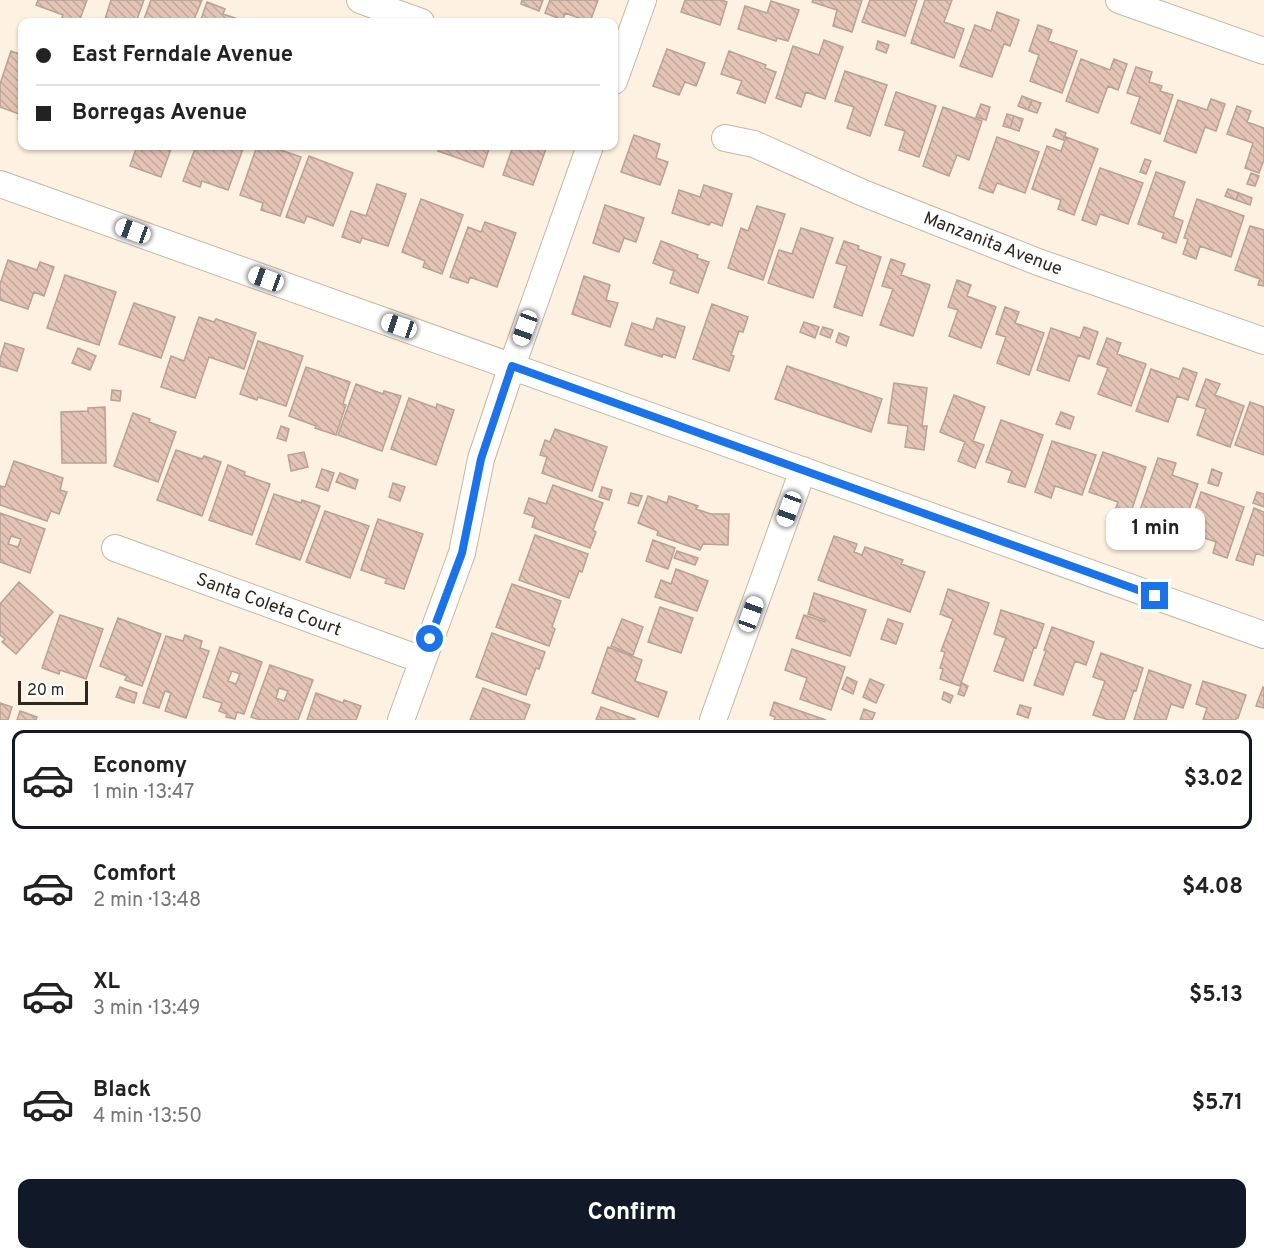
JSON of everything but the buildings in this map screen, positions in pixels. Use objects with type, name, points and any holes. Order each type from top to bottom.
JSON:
[{"type":"street","points":[[360,0],[410,18]]},
{"type":"street","points":[[618,69],[642,0]]},
{"type":"street","points":[[1119,0],[1170,9],[1264,51]]},
{"type":"street","name":"Manzanita Avenue","points":[[725,138],[754,144],[863,193],[1038,262],[1264,341]]},
{"type":"street","points":[[400,720],[462,553],[481,459],[590,150]]},
{"type":"street","points":[[0,184],[1264,635]]},
{"type":"street","points":[[713,720],[803,470]]},
{"type":"street","name":"Santa Coleta Court","points":[[115,548],[423,660]]},
{"type":"route","points":[[430,639],[462,553],[481,459],[512,366],[1155,596]]}]
